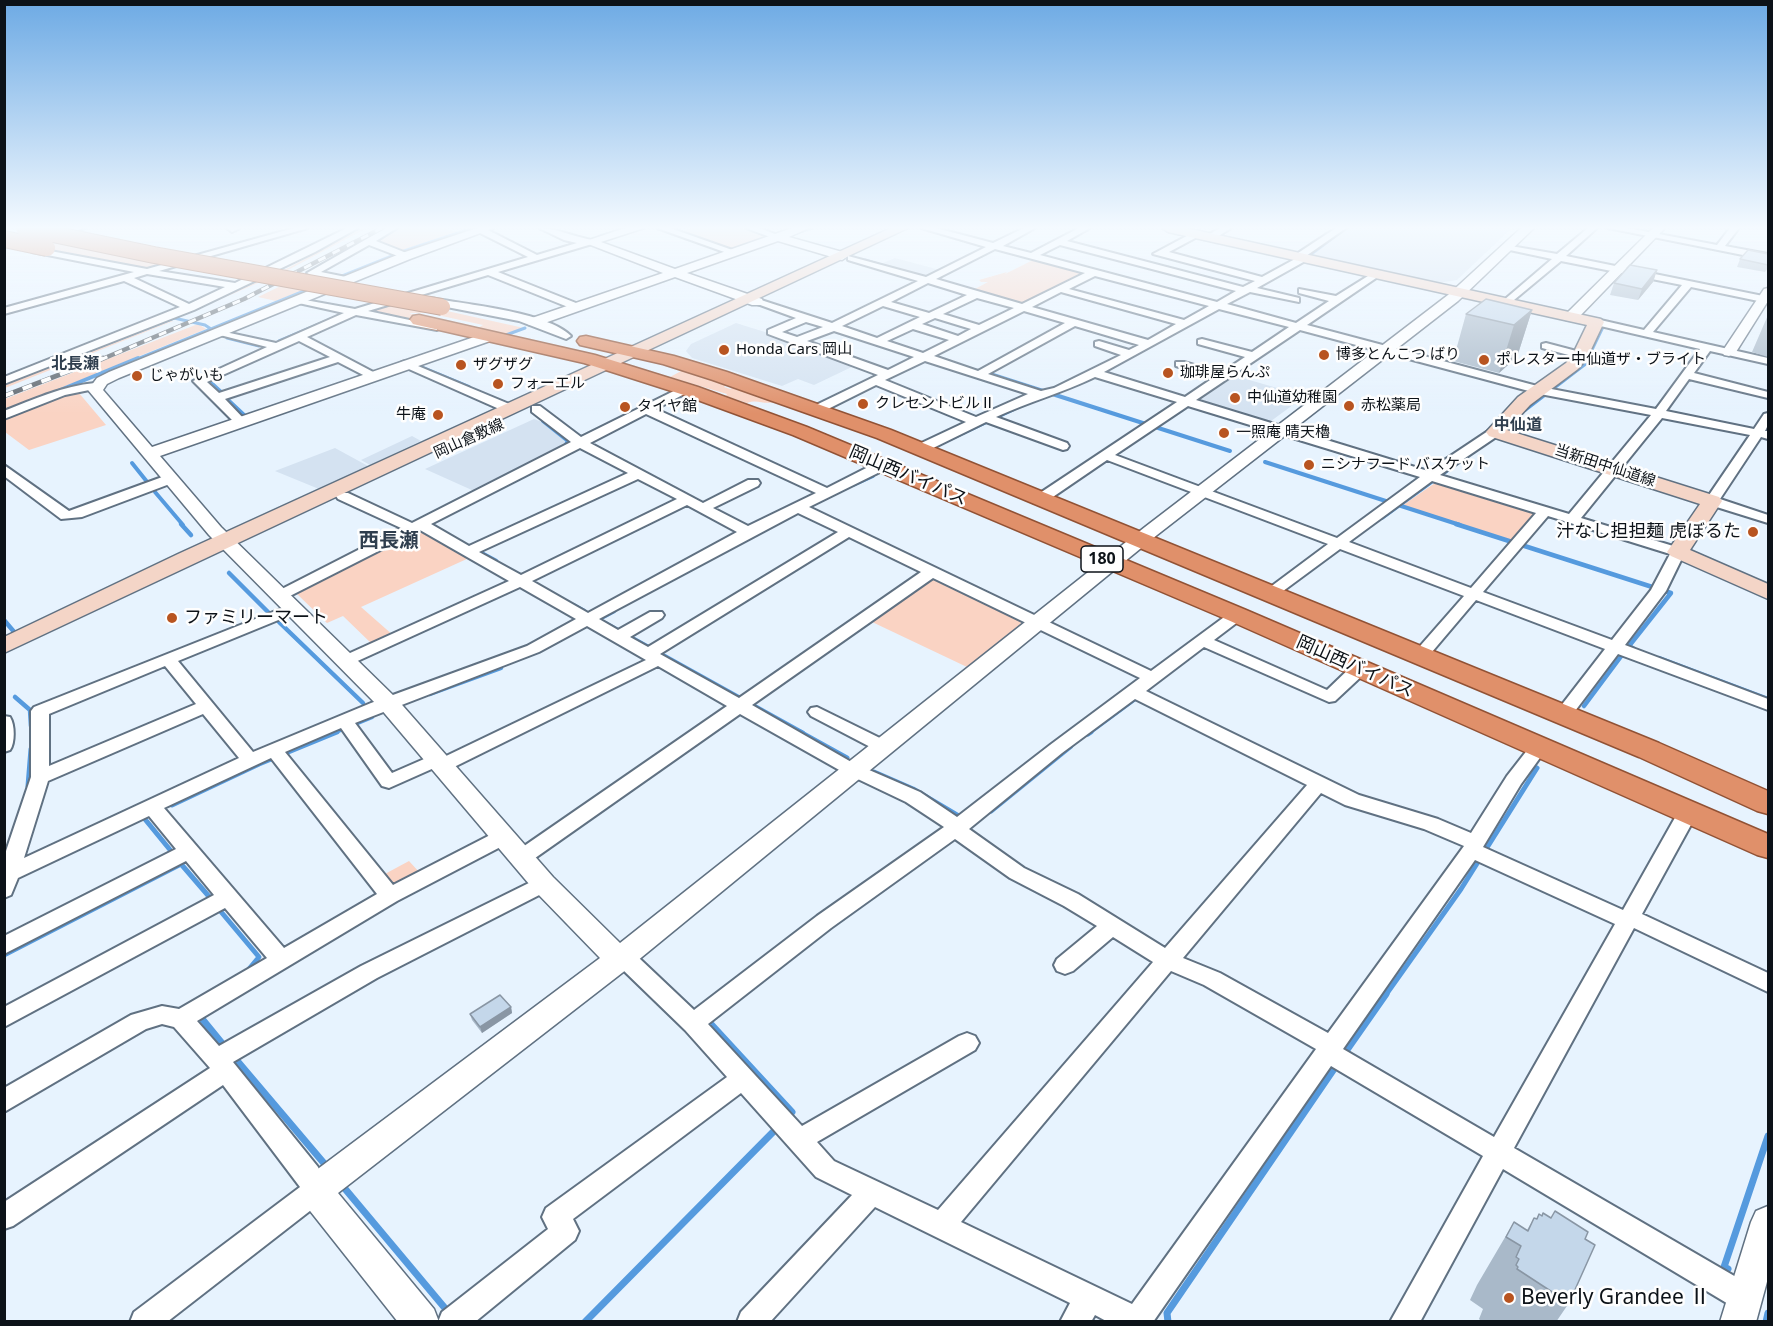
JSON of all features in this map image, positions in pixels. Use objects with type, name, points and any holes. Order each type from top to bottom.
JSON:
[{"type":"highway","name":"岡山西バイパス","points":[[258,290],[560,343],[627,360],[720,376],[818,409],[1563,715],[1768,803]]},
{"type":"highway","name":"岡山西バイパス","points":[[347,290],[521,323],[560,343]]},
{"type":"highway","name":"岡山西バイパス","points":[[627,360],[686,389],[766,417],[1237,615],[1768,847]]},
{"type":"main road","name":"岡山倉敷線","points":[[12,643],[111,605],[228,545],[510,409],[627,360],[776,290]]},
{"type":"main road","points":[[1449,290],[1596,322],[1572,366],[1546,391],[1524,401],[1499,433]]},
{"type":"main road","name":"岡山倉敷線","points":[[228,545],[536,409],[627,360]]},
{"type":"main road","name":"当新田中仙道線","points":[[1499,433],[1712,501]]},
{"type":"main road","points":[[1712,501],[1678,552],[1768,592]]},
{"type":"street","points":[[5,311],[82,290]]},
{"type":"street","points":[[151,290],[190,308]]},
{"type":"street","points":[[4,381],[190,308],[229,290]]},
{"type":"street","points":[[6,413],[65,392],[95,386],[114,375],[323,290]]},
{"type":"street","points":[[298,300],[527,348],[560,343],[554,327],[377,290]]},
{"type":"street","points":[[240,421],[199,381],[356,312],[431,290]]},
{"type":"street","points":[[534,290],[578,307]]},
{"type":"street","points":[[534,322],[626,290]]},
{"type":"street","points":[[721,290],[978,375],[1047,394]]},
{"type":"street","points":[[798,341],[833,327],[907,290]]},
{"type":"street","points":[[963,290],[1149,344]]},
{"type":"street","points":[[818,409],[925,358],[1058,290]]},
{"type":"street","points":[[1063,290],[1187,324]]},
{"type":"street","points":[[1163,290],[1546,391],[1763,434]]},
{"type":"street","points":[[920,449],[987,420],[1026,398],[1047,394],[1094,373],[1128,353],[1187,324],[1244,290]]},
{"type":"street","points":[[1249,290],[1296,300]]},
{"type":"street","points":[[1039,500],[1353,290]]},
{"type":"street","points":[[144,1322],[621,958],[1037,622],[1461,290]]},
{"type":"street","points":[[1508,302],[1522,290]]},
{"type":"street","points":[[1571,316],[1597,290]]},
{"type":"street","points":[[1646,334],[1683,290]]},
{"type":"street","points":[[1724,290],[1767,297],[1729,352]]},
{"type":"street","points":[[1303,291],[1338,300]]},
{"type":"street","points":[[876,342],[977,294]]},
{"type":"street","points":[[1108,302],[1120,296]]},
{"type":"street","points":[[882,302],[981,330]]},
{"type":"street","points":[[806,318],[772,332],[890,375]]},
{"type":"street","points":[[978,375],[1074,322]]},
{"type":"street","points":[[1596,322],[1768,361]]},
{"type":"street","points":[[913,325],[960,340]]},
{"type":"street","points":[[220,332],[276,346]]},
{"type":"street","points":[[298,336],[373,376]]},
{"type":"street","points":[[149,454],[485,338]]},
{"type":"street","points":[[1202,342],[1253,356]]},
{"type":"street","points":[[1099,344],[1128,353]]},
{"type":"street","points":[[1546,346],[1580,355]]},
{"type":"street","points":[[1572,520],[1658,415],[1707,347]]},
{"type":"street","points":[[1217,357],[1242,364]]},
{"type":"street","points":[[217,398],[339,358]]},
{"type":"street","points":[[406,364],[510,409]]},
{"type":"street","points":[[1180,364],[1222,377]]},
{"type":"street","points":[[1094,373],[1678,552],[1659,589],[1622,649],[1563,715]]},
{"type":"street","points":[[1686,375],[1768,395]]},
{"type":"street","points":[[876,381],[1063,446]]},
{"type":"street","points":[[95,386],[96,393],[228,545],[388,703],[544,884],[614,954],[632,964],[693,1023],[825,1169],[1138,1321],[1335,1055],[1478,851],[1514,780],[1538,748]]},
{"type":"street","points":[[7,880],[40,777],[40,711],[168,659],[286,602],[416,526],[686,389]]},
{"type":"street","points":[[536,409],[579,442],[748,532]]},
{"type":"street","points":[[646,409],[826,493]]},
{"type":"street","points":[[1768,417],[1763,434],[1712,501],[1768,519]]},
{"type":"street","points":[[1270,594],[1342,545],[1392,504],[1499,433]]},
{"type":"street","points":[[1104,455],[1622,649],[1767,700]]},
{"type":"street","points":[[7,880],[250,760],[277,754],[347,724],[388,703],[504,662],[533,649],[748,532],[800,509],[826,493],[883,465]]},
{"type":"street","points":[[4,470],[66,516],[77,514],[170,479]]},
{"type":"street","points":[[467,552],[637,474]]},
{"type":"street","points":[[702,508],[753,483]]},
{"type":"street","points":[[342,496],[416,526],[467,552],[586,619],[622,635],[745,703],[855,771],[913,797],[961,827],[1017,873],[1071,900],[1168,961],[1212,979],[1497,1153],[1752,1290],[1768,1222]]},
{"type":"street","points":[[345,661],[466,608],[686,500]]},
{"type":"street","points":[[800,509],[1153,678]]},
{"type":"street","points":[[1420,656],[1544,512]]},
{"type":"street","points":[[347,724],[389,782],[440,763],[654,654],[848,532]]},
{"type":"street","points":[[521,858],[932,573]]},
{"type":"street","points":[[622,635],[656,615]]},
{"type":"street","points":[[693,1023],[824,921],[961,827],[1138,694],[1153,678],[1208,643],[1237,615]]},
{"type":"street","points":[[1208,643],[1329,697],[1359,669]]},
{"type":"street","points":[[168,659],[250,760]]},
{"type":"street","points":[[1138,694],[1352,800],[1431,824],[1478,851],[1768,983]]},
{"type":"street","points":[[40,777],[207,706]]},
{"type":"street","points":[[817,712],[884,747]]},
{"type":"street","points":[[4,721],[4,746]]},
{"type":"street","points":[[277,754],[390,896]]},
{"type":"street","points":[[942,1225],[1318,783]]},
{"type":"street","points":[[152,807],[188,851],[219,902],[281,960]]},
{"type":"street","points":[[1404,1322],[1688,812]]},
{"type":"street","points":[[4,1101],[139,1022],[162,1015],[191,1013],[390,896],[503,837]]},
{"type":"street","points":[[4,946],[188,851]]},
{"type":"street","points":[[4,1217],[226,1057],[387,963],[544,884]]},
{"type":"street","points":[[4,1018],[219,902]]},
{"type":"street","points":[[1065,966],[1112,926]]},
{"type":"street","points":[[191,1013],[226,1057],[309,1175],[329,1181],[421,1322]]},
{"type":"street","points":[[789,1128],[967,1043]]},
{"type":"street","points":[[456,1318],[566,1231],[555,1217],[743,1078]]},
{"type":"street","points":[[751,1322],[872,1193]]},
{"type":"street","points":[[1074,1322],[1090,1299]]},
{"type":"shaded area","points":[[239,290],[242,290],[181,316]]},
{"type":"shaded area","points":[[273,290],[304,290],[276,301],[258,297]]},
{"type":"shaded area","points":[[973,290],[1053,290],[1024,304]]},
{"type":"shaded area","points":[[409,299],[438,309],[524,328],[504,334],[476,329],[483,325],[428,313],[409,313],[421,317],[413,321],[364,311]]},
{"type":"shaded area","points":[[173,321],[5,388],[5,385]]},
{"type":"shaded area","points":[[736,323],[856,365],[814,385],[798,379],[782,386],[692,358],[686,351],[691,344]]},
{"type":"shaded area","points":[[198,324],[206,329],[9,409],[5,407],[5,399]]},
{"type":"shaded area","points":[[683,370],[726,385],[724,387],[730,389],[734,387],[779,400],[770,403],[755,401],[747,403],[726,396],[727,394],[670,377]]},
{"type":"shaded area","points":[[1232,375],[1305,396],[1267,424],[1197,402],[1195,399]]},
{"type":"shaded area","points":[[70,393],[79,393],[106,425],[29,450],[5,432],[4,417]]},
{"type":"shaded area","points":[[534,419],[542,422],[567,444],[474,491],[425,469]]},
{"type":"shaded area","points":[[412,436],[421,441],[370,465],[361,460]]},
{"type":"shaded area","points":[[335,448],[368,466],[319,489],[275,471]]},
{"type":"shaded area","points":[[1438,481],[1530,510],[1535,514],[1512,541],[1403,505]]},
{"type":"shaded area","points":[[413,531],[422,531],[469,558],[361,607],[394,636],[373,645],[343,616],[327,623],[297,594],[302,588]]},
{"type":"shaded area","points":[[938,579],[1020,618],[1021,624],[967,667],[870,621],[931,580]]},
{"type":"shaded area","points":[[409,861],[420,873],[399,885],[391,884],[383,875]]},
{"type":"building","points":[[1486,299],[1532,310],[1514,325],[1466,314]]},
{"type":"building","points":[[500,995],[511,1007],[480,1027],[470,1014]]},
{"type":"building","points":[[1555,1211],[1588,1232],[1585,1239],[1595,1245],[1569,1303],[1517,1269],[1519,1259],[1516,1257],[1521,1246],[1506,1237],[1514,1222],[1528,1231],[1534,1218],[1537,1219],[1539,1214],[1542,1216],[1543,1213],[1551,1218]]},
{"type":"waterway","points":[[211,329],[307,290]]},
{"type":"waterway","points":[[787,309],[822,320]]},
{"type":"waterway","points":[[65,360],[179,316]]},
{"type":"waterway","points":[[279,341],[338,316]]},
{"type":"waterway","points":[[174,318],[205,325],[211,329]]},
{"type":"waterway","points":[[1587,360],[1603,327]]},
{"type":"waterway","points":[[506,335],[525,328]]},
{"type":"waterway","points":[[135,360],[211,329]]},
{"type":"waterway","points":[[227,338],[259,346]]},
{"type":"waterway","points":[[10,381],[69,358]]},
{"type":"waterway","points":[[53,393],[138,358]]},
{"type":"waterway","points":[[1525,410],[1585,364],[1587,360]]},
{"type":"waterway","points":[[416,365],[469,387]]},
{"type":"waterway","points":[[990,374],[1230,451]]},
{"type":"waterway","points":[[212,378],[209,381],[221,392]]},
{"type":"waterway","points":[[227,399],[244,415]]},
{"type":"waterway","points":[[946,441],[1014,409]]},
{"type":"waterway","points":[[543,421],[568,441],[565,446]]},
{"type":"waterway","points":[[1399,505],[1470,454]]},
{"type":"waterway","points":[[1265,462],[1399,505]]},
{"type":"waterway","points":[[132,463],[148,483]]},
{"type":"waterway","points":[[853,485],[873,476]]},
{"type":"waterway","points":[[155,492],[183,525]]},
{"type":"waterway","points":[[1382,518],[1399,505]]},
{"type":"waterway","points":[[1399,505],[1460,525]]},
{"type":"waterway","points":[[181,524],[191,535]]},
{"type":"waterway","points":[[1456,524],[1671,593],[1629,646],[1634,649]]},
{"type":"waterway","points":[[483,554],[496,561]]},
{"type":"waterway","points":[[229,573],[268,612]]},
{"type":"waterway","points":[[573,605],[584,611]]},
{"type":"waterway","points":[[601,618],[614,611]]},
{"type":"waterway","points":[[4,620],[15,633]]},
{"type":"waterway","points":[[279,622],[363,703]]},
{"type":"waterway","points":[[605,623],[803,733]]},
{"type":"waterway","points":[[1584,706],[1625,651]]},
{"type":"waterway","points":[[1659,658],[1768,699]]},
{"type":"waterway","points":[[430,694],[501,668]]},
{"type":"waterway","points":[[1089,733],[1139,696]]},
{"type":"waterway","points":[[15,697],[30,710],[31,726]]},
{"type":"waterway","points":[[333,733],[372,717]]},
{"type":"waterway","points":[[172,805],[259,764],[337,732]]},
{"type":"waterway","points":[[800,732],[847,758]]},
{"type":"waterway","points":[[991,811],[1071,746]]},
{"type":"waterway","points":[[28,786],[31,749]]},
{"type":"waterway","points":[[1385,996],[1461,889],[1537,768]]},
{"type":"waterway","points":[[874,772],[913,789],[962,818]]},
{"type":"waterway","points":[[144,818],[171,851]]},
{"type":"waterway","points":[[4,955],[181,864],[212,900]]},
{"type":"waterway","points":[[217,907],[259,957],[249,969]]},
{"type":"waterway","points":[[1344,1054],[1386,994]]},
{"type":"waterway","points":[[198,1014],[225,1047]]},
{"type":"waterway","points":[[711,1020],[709,1022],[792,1112],[787,1117]]},
{"type":"waterway","points":[[233,1056],[328,1168]]},
{"type":"waterway","points":[[1168,1322],[1167,1313],[1338,1063]]},
{"type":"waterway","points":[[585,1322],[777,1128]]},
{"type":"waterway","points":[[1728,1269],[1724,1267],[1768,1136]]},
{"type":"waterway","points":[[341,1184],[449,1313]]},
{"type":"waterway","points":[[1766,1322],[1768,1313]]},
{"type":"railway","points":[[100,360],[262,290]]},
{"type":"railway","points":[[4,396],[103,358]]},
{"type":"place","name":"Honda Cars 岡山","points":[[724,350]]},
{"type":"place","name":"博多とんこつ ばり","points":[[1324,355]]},
{"type":"place","name":"ポレスター中仙道ザ・ブライト","points":[[1484,360]]},
{"type":"place","name":"ザグザグ","points":[[461,365]]},
{"type":"place","name":"珈琲屋らんぷ","points":[[1168,373]]},
{"type":"place","name":"じゃがいも","points":[[137,376]]},
{"type":"place","name":"フォーエル","points":[[498,384]]},
{"type":"place","name":"中仙道幼稚園","points":[[1235,398]]},
{"type":"place","name":"クレセントビルⅡ","points":[[863,404]]},
{"type":"place","name":"赤松薬局","points":[[1349,406]]},
{"type":"place","name":"タイヤ館","points":[[625,407]]},
{"type":"place","name":"牛庵","points":[[438,415]]},
{"type":"place","name":"一照庵 晴天櫓","points":[[1224,433]]},
{"type":"place","name":"ニシナフード バスケット","points":[[1309,465]]},
{"type":"place","name":"汁なし担担麺 虎ぼるた","points":[[1753,532]]},
{"type":"place","name":"ファミリーマート","points":[[172,618]]},
{"type":"place","name":"Beverly Grandee Ⅱ","points":[[1509,1298]]},
{"type":"district","name":"北長瀬","points":[[75,364]]},
{"type":"district","name":"中仙道","points":[[1518,425]]},
{"type":"district","name":"西長瀬","points":[[389,541]]}]
